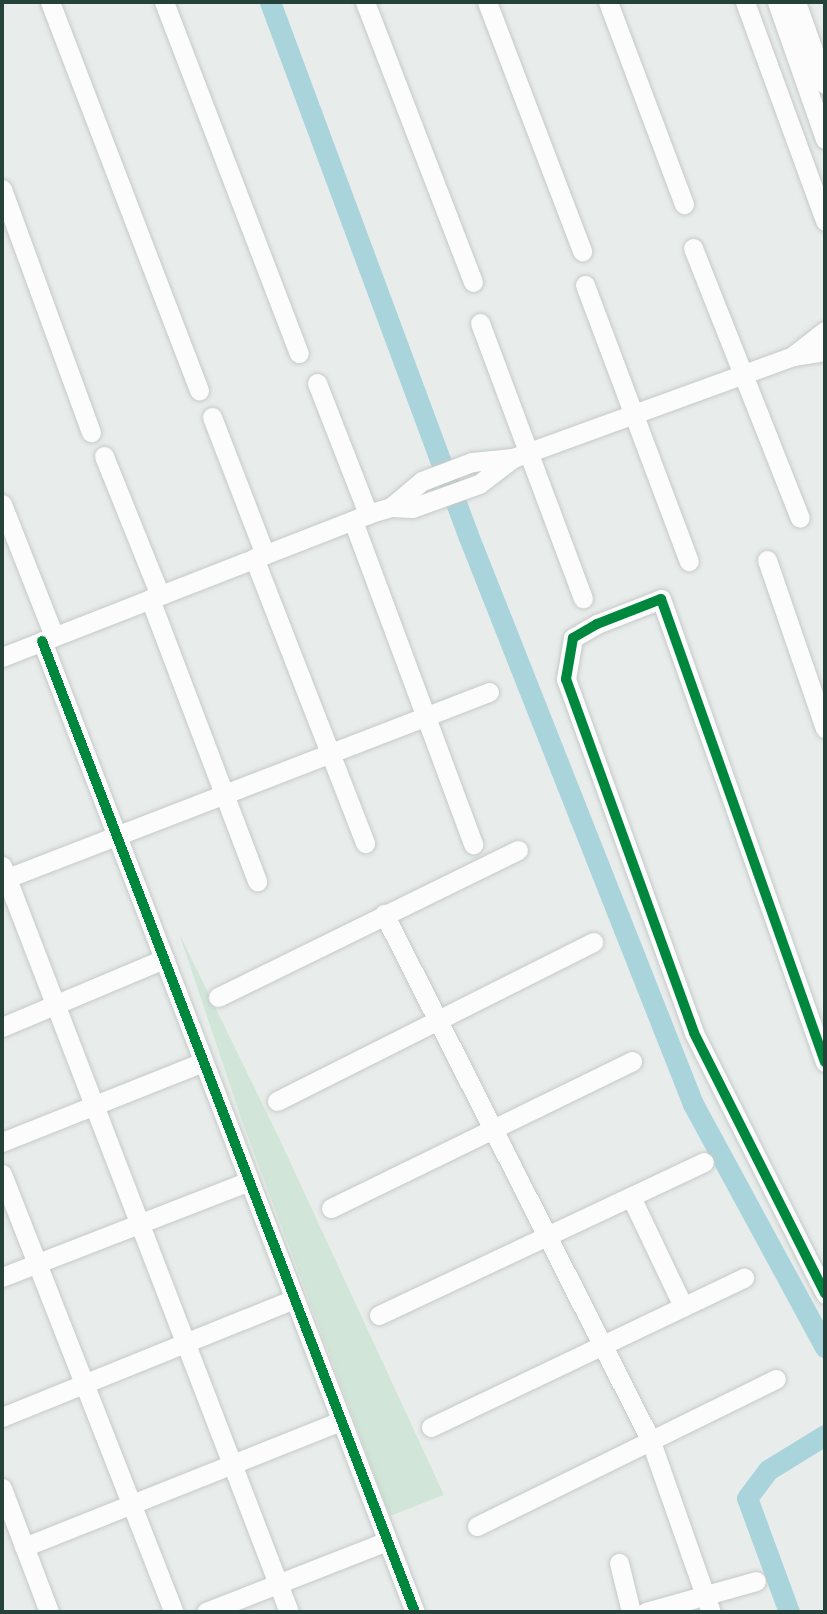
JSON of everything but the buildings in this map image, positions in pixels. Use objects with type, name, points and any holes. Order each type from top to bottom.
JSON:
[{"type":"street","points":[[50,2],[199,390]]},
{"type":"street","points":[[164,2],[299,353]]},
{"type":"street","points":[[365,2],[473,282]]},
{"type":"street","points":[[487,2],[582,251]]},
{"type":"street","points":[[608,2],[684,204]]},
{"type":"street","points":[[745,2],[825,221]]},
{"type":"street","points":[[777,2],[825,139]]},
{"type":"street","points":[[796,2],[825,84]]},
{"type":"street","points":[[2,189],[92,432]]},
{"type":"street","points":[[693,248],[746,375],[800,518]]},
{"type":"street","points":[[585,285],[689,561]]},
{"type":"street","points":[[480,323],[521,456],[583,598]]},
{"type":"street","points":[[793,356],[825,331]]},
{"type":"street","points":[[391,507],[422,481],[472,462],[521,456],[793,356],[825,351]]},
{"type":"street","points":[[317,383],[426,716],[473,844]]},
{"type":"street","points":[[212,417],[330,753],[365,843]]},
{"type":"street","points":[[104,456],[257,881]]},
{"type":"street","points":[[2,657],[391,507],[429,502],[479,484],[521,456]]},
{"type":"street","points":[[2,503],[117,836],[415,1612]]},
{"type":"street","points":[[767,559],[825,728]]},
{"type":"street","points":[[825,1062],[661,599],[597,624],[573,638],[566,679],[694,1033],[825,1294]]},
{"type":"street","points":[[289,1612],[3,875],[117,836],[489,692]]},
{"type":"street","points":[[218,997],[518,850]]},
{"type":"street","points":[[384,914],[440,1019],[491,1127],[650,1439],[709,1603]]},
{"type":"street","points":[[277,1101],[593,942]]},
{"type":"street","points":[[2,1027],[164,959]]},
{"type":"street","points":[[331,1208],[491,1127],[632,1061]]},
{"type":"street","points":[[2,1142],[203,1062]]},
{"type":"street","points":[[379,1315],[704,1162]]},
{"type":"street","points":[[2,1174],[174,1612]]},
{"type":"street","points":[[2,1277],[249,1181]]},
{"type":"street","points":[[631,1196],[683,1306]]},
{"type":"street","points":[[431,1427],[744,1278]]},
{"type":"street","points":[[2,1417],[294,1298]]},
{"type":"street","points":[[477,1526],[776,1378]]},
{"type":"street","points":[[24,1546],[341,1421]]},
{"type":"street","points":[[2,1488],[49,1612]]},
{"type":"street","points":[[206,1612],[387,1541]]},
{"type":"street","points":[[619,1563],[631,1612]]},
{"type":"street","points":[[646,1612],[709,1603],[756,1581]]},
{"type":"green space","points":[[179,933],[280,1140],[444,1495],[390,1516],[242,1121]]},
{"type":"waterway","points":[[270,2],[468,535],[693,1104],[825,1347]]},
{"type":"waterway","points":[[789,1612],[747,1498],[768,1470],[825,1435]]},
{"type":"cycle path","points":[[825,1062],[661,599],[597,624],[573,638],[566,679],[694,1033],[825,1294]]},
{"type":"cycle path","points":[[42,641],[415,1612]]}]
